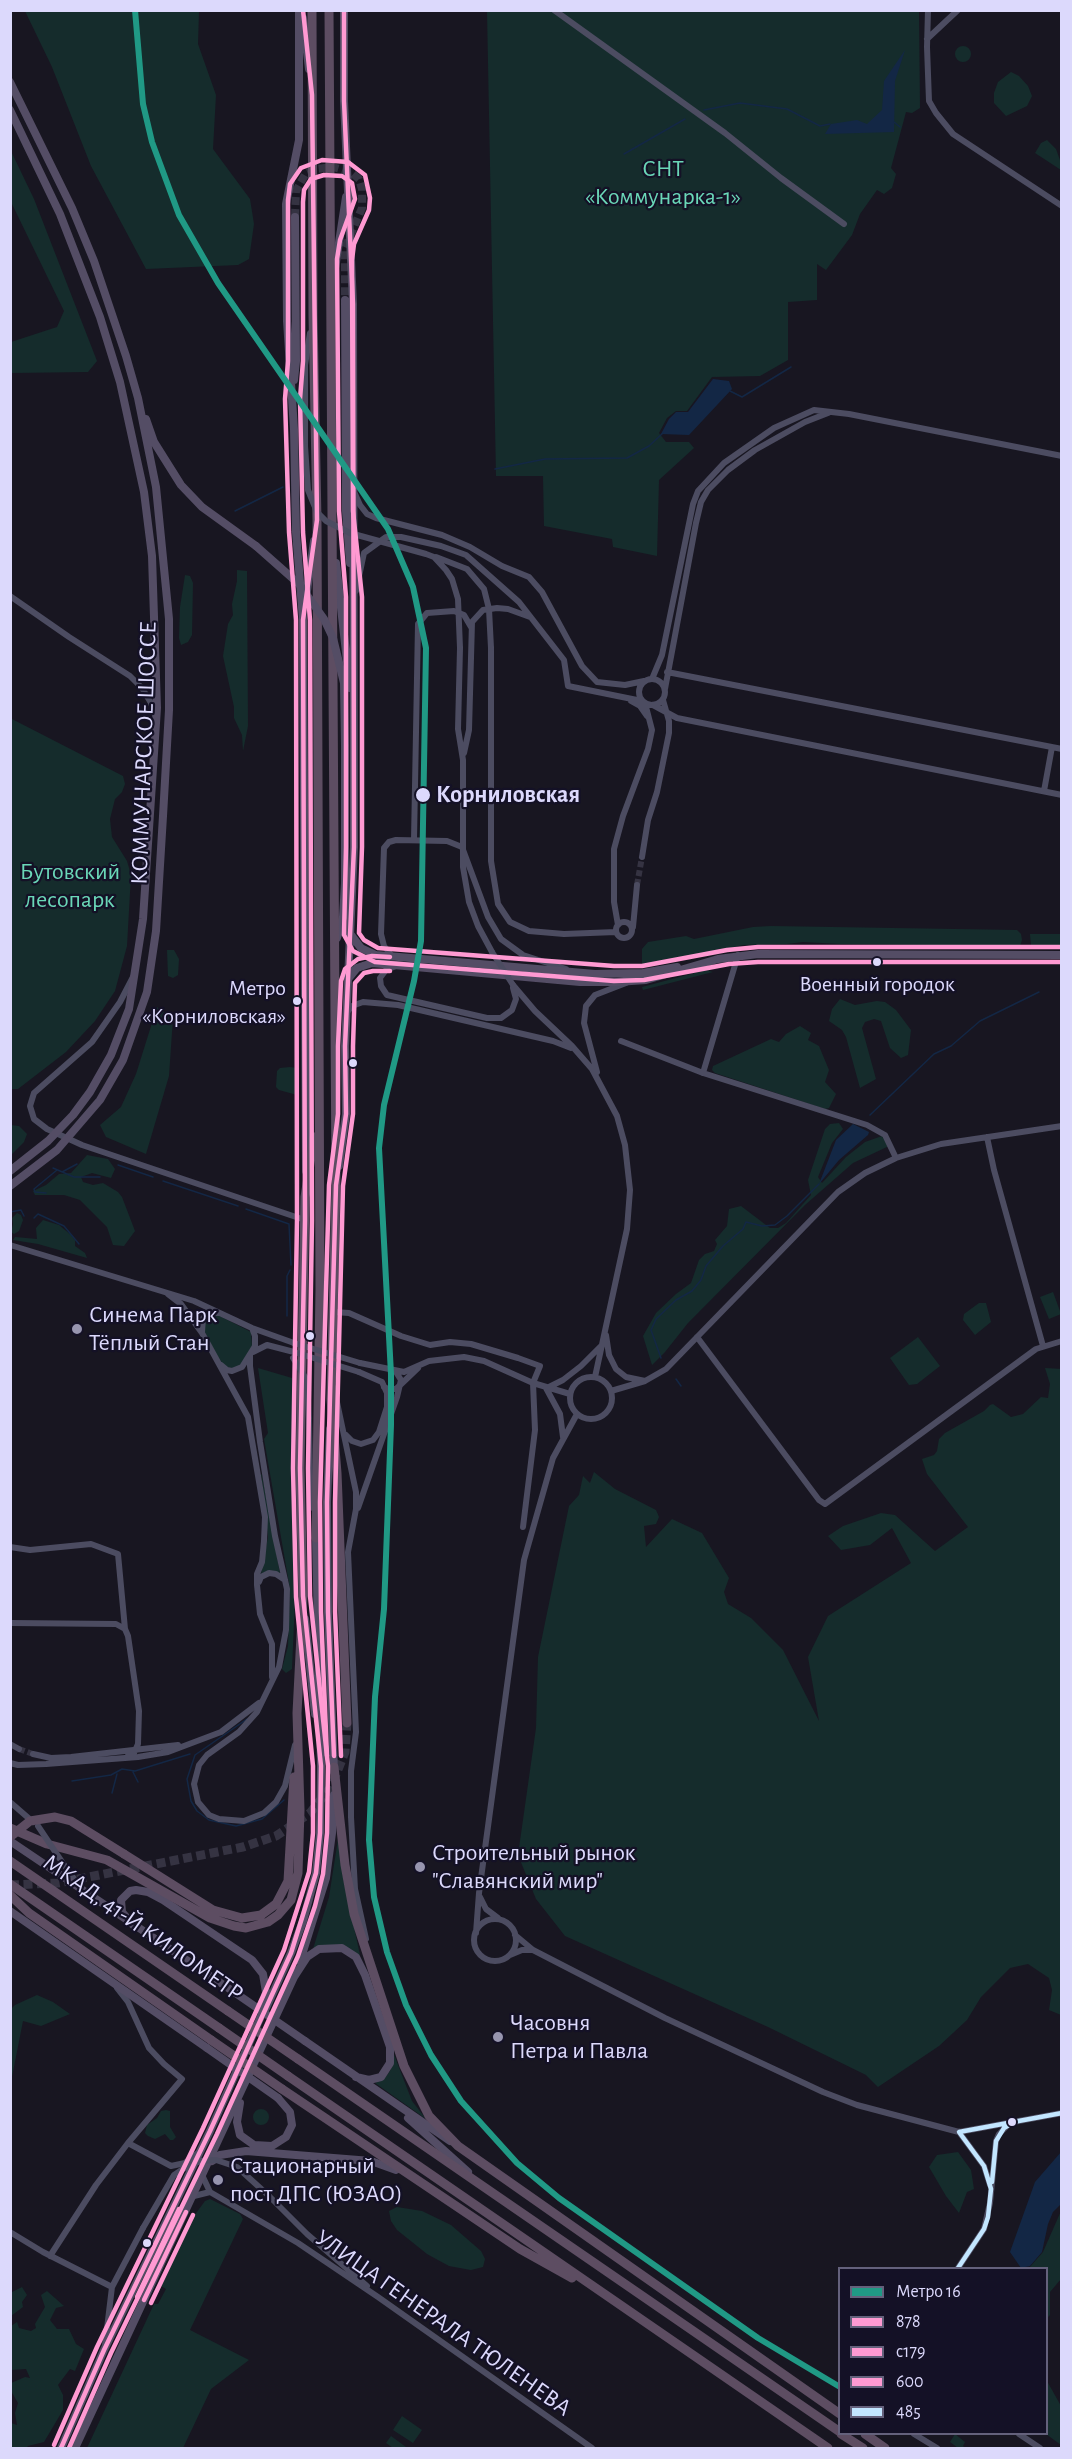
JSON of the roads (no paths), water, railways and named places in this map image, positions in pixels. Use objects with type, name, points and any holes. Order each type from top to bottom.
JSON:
[{"type":"highway","points":[[312,10],[313,315],[317,520],[320,1288],[316,1538]]},
{"type":"highway","points":[[329,10],[336,1185],[331,1399],[337,1473],[347,1723]]},
{"type":"highway","points":[[10,1839],[30,1821],[55,1817],[71,1821],[202,1903],[224,1914],[242,1918],[252,1917],[269,1910],[281,1898],[290,1871],[297,1725],[303,1596],[300,1444],[305,1220],[318,1108]]},
{"type":"highway","points":[[10,1828],[47,1844],[107,1860],[222,1923],[246,1928],[257,1926],[268,1922],[285,1907],[291,1900],[296,1884],[300,1810],[297,1725]]},
{"type":"highway","points":[[334,1767],[349,1893],[404,2066],[429,2116],[458,2146],[838,2413]]},
{"type":"highway","name":"МКАД, 41-Й КИЛОМЕТР","points":[[10,1861],[838,2432]]},
{"type":"highway","name":"МКАД, 41-Й КИЛОМЕТР","points":[[10,1886],[601,2292]]},
{"type":"highway","points":[[10,1895],[29,1913],[280,2093],[324,2117],[520,2249],[601,2292],[828,2448]]},
{"type":"highway","name":"МКАД, 41-Й КИЛОМЕТР","points":[[843,2435],[863,2448]]},
{"type":"highway","points":[[869,2435],[885,2448]]},
{"type":"main road","points":[[301,10],[312,95]]},
{"type":"main road","points":[[301,10],[299,140],[286,204],[287,321],[296,532],[303,620],[306,1197]]},
{"type":"main road","points":[[336,1185],[345,1114],[346,1018],[354,847],[353,304],[344,10]]},
{"type":"main road","name":"КОММУНАРСКОЕ ШОССЕ","points":[[10,82],[72,208],[113,313],[138,398],[156,487],[169,619],[169,710],[156,931],[147,992],[123,1060],[100,1100],[68,1139],[39,1166],[10,1186]]},
{"type":"main road","name":"КОММУНАРСКОЕ ШОССЕ","points":[[10,110],[60,214],[100,317],[120,382],[144,492],[152,556],[157,683],[157,721],[137,967],[129,1009],[111,1055],[90,1092],[55,1134],[10,1171]]},
{"type":"main road","points":[[331,296],[348,178]]},
{"type":"main road","points":[[292,399],[296,361],[295,217]]},
{"type":"main road","points":[[345,300],[346,511],[354,597]]},
{"type":"main road","points":[[138,398],[154,442],[181,485],[202,507],[256,546],[299,584],[324,619],[333,638],[344,682],[345,746],[344,901],[343,917],[334,947]]},
{"type":"main road","points":[[303,620],[317,520]]},
{"type":"main road","points":[[332,528],[354,723]]},
{"type":"main road","points":[[351,935],[358,946],[367,952],[578,972],[631,974],[699,964]]},
{"type":"main road","points":[[348,981],[353,971],[366,964],[580,981],[630,982],[738,955],[787,953],[1062,955]]},
{"type":"main road","points":[[75,2448],[294,1977],[314,1923],[326,1878],[332,1833],[334,1767],[328,1612],[327,1502],[331,1399]]},
{"type":"main road","points":[[61,2448],[104,2350],[210,2131],[291,1953],[303,1921],[316,1873],[320,1833],[321,1766],[316,1538]]},
{"type":"main road","points":[[303,1596],[321,1766]]},
{"type":"main road","points":[[10,1839],[458,2146]]},
{"type":"main road","points":[[133,1924],[122,1912],[121,1900],[130,1891],[142,1890],[163,1900],[243,1953],[259,1967],[265,1980],[266,1992],[262,2014]]},
{"type":"main road","points":[[10,1911],[209,2044],[245,2073],[280,2093],[290,2112],[291,2129],[280,2143],[272,2146],[258,2146],[243,2138],[237,2127],[243,2090]]},
{"type":"main road","points":[[294,1977],[307,1957],[319,1949],[342,1948],[356,1957],[365,1975],[391,2055],[387,2071],[381,2077],[369,2080],[356,2077]]},
{"type":"main road","points":[[382,2096],[490,2191]]},
{"type":"main road","points":[[204,2174],[220,2155],[246,2151],[371,2161],[420,2181]]},
{"type":"street","points":[[554,10],[725,133],[844,224]]},
{"type":"street","points":[[928,10],[929,101],[941,120],[953,134],[1062,206]]},
{"type":"street","points":[[927,40],[958,10]]},
{"type":"street","points":[[927,24],[932,30],[937,30]]},
{"type":"street","points":[[313,315],[305,365],[305,446],[308,490],[317,512],[326,521],[350,533],[456,563],[480,581],[484,589],[489,609],[491,648],[491,861],[498,904],[506,918],[523,930],[536,933],[592,934],[617,928],[626,922],[633,928]]},
{"type":"street","points":[[652,679],[662,655],[693,504],[698,491],[724,463],[774,428],[814,410],[849,414],[1062,456]]},
{"type":"street","points":[[642,856],[648,820],[657,792],[669,733],[663,700],[701,502],[708,490],[728,470],[755,450],[805,422],[829,413]]},
{"type":"street","points":[[354,492],[367,514],[442,535],[471,547],[502,566],[528,578],[542,592],[582,666],[597,681],[625,685],[652,679],[659,681],[665,689]]},
{"type":"street","points":[[354,597],[364,553],[386,537],[401,537],[441,546],[466,555],[519,602],[564,660],[568,686],[647,703],[667,714],[699,723],[1062,795]]},
{"type":"street","points":[[426,554],[441,563],[456,588],[460,612],[458,729],[463,760],[463,867],[469,902],[478,926],[513,985],[535,1011],[577,1051],[601,1084]]},
{"type":"street","points":[[10,596],[130,676],[152,703],[157,721]]},
{"type":"street","points":[[463,760],[469,730],[471,627],[476,615],[491,608],[508,609],[532,618]]},
{"type":"street","points":[[414,840],[417,624],[427,613],[454,611],[464,615],[471,627]]},
{"type":"street","points":[[667,672],[1062,749]]},
{"type":"street","points":[[637,885],[631,936],[622,939],[617,928],[614,902],[614,849],[633,788],[645,763],[652,730],[647,703],[639,691],[644,681]]},
{"type":"street","points":[[142,688],[150,690],[157,683]]},
{"type":"street","points":[[622,697],[640,706],[648,717],[652,730]]},
{"type":"street","points":[[647,703],[663,700]]},
{"type":"street","points":[[1044,791],[1052,747]]},
{"type":"street","points":[[392,956],[384,946],[381,934],[383,852],[387,844],[392,841],[447,841],[462,847],[488,917],[501,939],[532,959],[578,972]]},
{"type":"street","points":[[703,1073],[738,955]]},
{"type":"street","points":[[398,965],[383,973],[380,978],[381,986],[387,995],[487,1018],[501,1018],[512,1010],[516,999],[513,985]]},
{"type":"street","points":[[137,967],[120,1002],[92,1042],[34,1093],[30,1106],[31,1114],[38,1124],[55,1134],[159,1172],[305,1220]]},
{"type":"street","points":[[595,1377],[624,1249],[630,1190],[628,1159],[621,1131],[601,1084],[584,1023],[586,1006],[595,995],[630,982]]},
{"type":"street","points":[[346,1018],[349,1009],[359,1003],[398,1005],[553,1041],[577,1051]]},
{"type":"street","points":[[621,1041],[703,1073],[867,1125],[885,1135],[896,1158]]},
{"type":"street","points":[[611,1391],[645,1381],[662,1373],[838,1192],[866,1173],[896,1158],[940,1144],[1062,1126]]},
{"type":"street","points":[[987,1137],[1043,1346]]},
{"type":"street","points":[[10,1245],[168,1294],[223,1313],[252,1328],[360,1363],[404,1372],[445,1358],[464,1358],[484,1361],[546,1388],[570,1394]]},
{"type":"street","points":[[168,1294],[182,1304],[202,1333],[244,1408],[249,1424],[265,1517],[264,1547],[257,1574],[257,1586],[260,1614],[272,1644],[271,1685]]},
{"type":"street","points":[[334,1312],[349,1313],[401,1336],[430,1345],[450,1342],[471,1344],[540,1366],[533,1383],[535,1430],[523,1527]]},
{"type":"street","points":[[202,1333],[203,1318],[211,1313],[223,1313]]},
{"type":"street","points":[[217,1359],[226,1370],[239,1370],[251,1354],[256,1341],[252,1328]]},
{"type":"street","points":[[606,1329],[609,1355],[616,1369],[626,1377],[645,1381]]},
{"type":"street","points":[[697,1337],[812,1491],[825,1504],[976,1392],[1043,1346],[1062,1341]]},
{"type":"street","points":[[546,1388],[563,1380],[581,1366],[602,1343]]},
{"type":"street","points":[[251,1354],[267,1345],[279,1347],[293,1355],[359,1372],[392,1390],[420,1365]]},
{"type":"street","points":[[251,1354],[250,1366],[260,1442],[287,1589],[286,1630],[282,1655],[271,1685],[257,1712],[245,1726],[207,1755],[199,1765],[194,1784],[196,1797],[201,1806],[209,1815],[225,1820],[244,1821],[264,1813],[276,1802],[285,1786],[296,1741]]},
{"type":"street","points":[[293,1355],[307,1380],[310,1476],[316,1538]]},
{"type":"street","points":[[365,1444],[373,1440],[380,1432],[387,1407],[383,1384],[384,1374],[393,1371]]},
{"type":"street","points":[[353,1521],[401,1380],[393,1371]]},
{"type":"street","points":[[332,1377],[356,1492],[356,1509],[348,1552],[356,1732],[350,1784],[352,1850],[355,1889],[371,1964]]},
{"type":"street","points":[[595,1377],[605,1382],[611,1391],[611,1404],[601,1416],[589,1419],[577,1414],[571,1405],[570,1394],[578,1380],[595,1377]]},
{"type":"street","points":[[546,1388],[560,1414],[563,1438]]},
{"type":"street","points":[[533,1950],[522,1950],[497,1961],[485,1958],[475,1945],[479,1893],[524,1560],[548,1473],[563,1438],[577,1414]]},
{"type":"street","points":[[342,1429],[352,1441],[374,1447],[375,1458]]},
{"type":"street","points":[[10,1547],[30,1550],[91,1544],[118,1554],[125,1629],[139,1711],[139,1738],[135,1751],[129,1756]]},
{"type":"street","points":[[257,1586],[261,1577],[269,1573],[276,1574],[285,1580]]},
{"type":"street","points":[[10,1623],[116,1624],[125,1629]]},
{"type":"street","points":[[10,1763],[46,1764],[155,1754],[193,1744],[227,1729],[265,1697]]},
{"type":"street","points":[[139,1738],[144,1746],[150,1749]]},
{"type":"street","points":[[10,1744],[19,1749]]},
{"type":"street","points":[[33,1754],[59,1758],[193,1744]]},
{"type":"street","points":[[10,1802],[38,1827],[87,1893]]},
{"type":"street","points":[[479,1893],[486,1909],[512,1927],[515,1947],[508,1956]]},
{"type":"street","points":[[476,1933],[486,1921],[502,1920]]},
{"type":"street","points":[[515,1935],[533,1950],[665,2018],[823,2092],[857,2105],[959,2132],[1062,2113]]},
{"type":"street","points":[[50,2256],[96,2185],[182,2079],[149,2048],[128,2002],[105,1975]]},
{"type":"street","points":[[959,2267],[984,2229],[988,2217],[996,2141],[999,2134],[1012,2122]]},
{"type":"street","points":[[959,2132],[984,2166],[991,2189]]},
{"type":"street","points":[[128,2143],[171,2166],[185,2163],[198,2153]]},
{"type":"street","points":[[104,2350],[112,2287],[174,2175],[200,2162],[216,2160],[237,2168],[378,2297]]},
{"type":"street","points":[[194,2196],[210,2192],[204,2174]]},
{"type":"street","name":"УЛИЦА ГЕНЕРАЛА ТЮЛЕНЕВА","points":[[210,2192],[298,2243],[592,2448]]},
{"type":"street","points":[[10,2232],[50,2256],[112,2287]]},
{"type":"street","points":[[917,2435],[937,2448]]},
{"type":"street","points":[[1022,2435],[1040,2448]]},
{"type":"water","points":[[905,50],[895,81],[894,132],[825,134],[831,124],[857,120],[867,124],[882,110],[884,81]]},
{"type":"water","points":[[713,379],[729,381],[732,389],[689,435],[661,434],[669,419],[676,412],[688,412]]},
{"type":"water","points":[[853,1124],[869,1132],[868,1135],[839,1160],[819,1184],[836,1140]]},
{"type":"water","points":[[1061,2152],[1061,2204],[1053,2212],[1048,2224],[1042,2252],[1030,2266],[1020,2267],[1010,2252],[1035,2182]]},
{"type":"waterway","points":[[704,110],[740,103],[787,109],[820,126],[830,124]]},
{"type":"waterway","points":[[624,154],[685,119]]},
{"type":"waterway","points":[[894,122],[900,127]]},
{"type":"waterway","points":[[730,391],[742,397],[791,367]]},
{"type":"waterway","points":[[495,469],[545,459],[627,458],[649,446],[663,433]]},
{"type":"waterway","points":[[235,511],[283,487]]},
{"type":"waterway","points":[[870,1115],[934,1054],[951,1046],[980,1021],[1039,992]]},
{"type":"waterway","points":[[62,1172],[77,1164]]},
{"type":"waterway","points":[[118,1165],[153,1177]]},
{"type":"waterway","points":[[53,1168],[74,1177],[100,1177]]},
{"type":"waterway","points":[[46,1193],[35,1192],[34,1189],[57,1170]]},
{"type":"waterway","points":[[163,1181],[238,1206]]},
{"type":"waterway","points":[[661,1358],[651,1330],[656,1319],[676,1300],[692,1291],[701,1280],[706,1266],[723,1246],[743,1229],[746,1222],[762,1226],[775,1225],[819,1184]]},
{"type":"waterway","points":[[246,1209],[289,1224],[291,1265]]},
{"type":"waterway","points":[[10,1212],[21,1210],[24,1216]]},
{"type":"waterway","points":[[34,1218],[38,1214],[64,1226],[79,1244]]},
{"type":"waterway","points":[[287,1316],[287,1276],[290,1270]]},
{"type":"waterway","points":[[676,1379],[681,1386]]},
{"type":"waterway","points":[[247,1719],[195,1755],[187,1779],[191,1801],[197,1811],[209,1820],[236,1826],[262,1819],[284,1800]]},
{"type":"waterway","points":[[72,1781],[111,1775],[122,1769],[135,1771],[190,1754]]},
{"type":"waterway","points":[[133,1772],[138,1782]]},
{"type":"waterway","points":[[112,1793],[117,1774]]},
{"type":"tunnel","points":[[295,217],[296,191],[306,173],[333,167],[351,172],[359,179],[362,189],[362,208],[345,248],[345,300]]},
{"type":"tunnel","points":[[637,885],[642,857]]},
{"type":"tunnel","points":[[10,1885],[58,1883],[243,1847],[276,1836],[310,1813],[331,1787],[345,1752],[347,1723]]},
{"type":"tunnel","points":[[19,1749],[33,1754]]},
{"type":"metro line","name":"16","points":[[135,10],[143,104],[152,142],[179,215],[218,283],[388,529],[413,587],[426,648],[421,941],[414,981],[384,1105],[379,1148],[391,1374],[391,1425],[384,1609],[375,1697],[369,1840],[374,1897],[387,1952],[406,2005],[431,2055],[461,2101],[517,2163],[559,2198],[758,2338],[838,2386]]},
{"type":"place","name":"Корниловская","points":[[423,795]]},
{"type":"place","name":"Военный городок","points":[[877,962]]},
{"type":"place","name":"Метро «Корниловская»","points":[[297,1001]]},
{"type":"place","name":"Синема Парк Тёплый Стан","points":[[77,1329]]},
{"type":"place","name":"Строительный рынок \"Славянский мир\"","points":[[420,1867]]},
{"type":"place","name":"Часовня Петра и Павла","points":[[498,2037]]},
{"type":"place","name":"Стационарный пост ДПС (ЮЗАО)","points":[[218,2180]]},
{"type":"park label","name":"СНТ «Коммунарка-1»","points":[[663,183]]},
{"type":"park label","name":"Бутовский лесопарк","points":[[70,886]]}]
